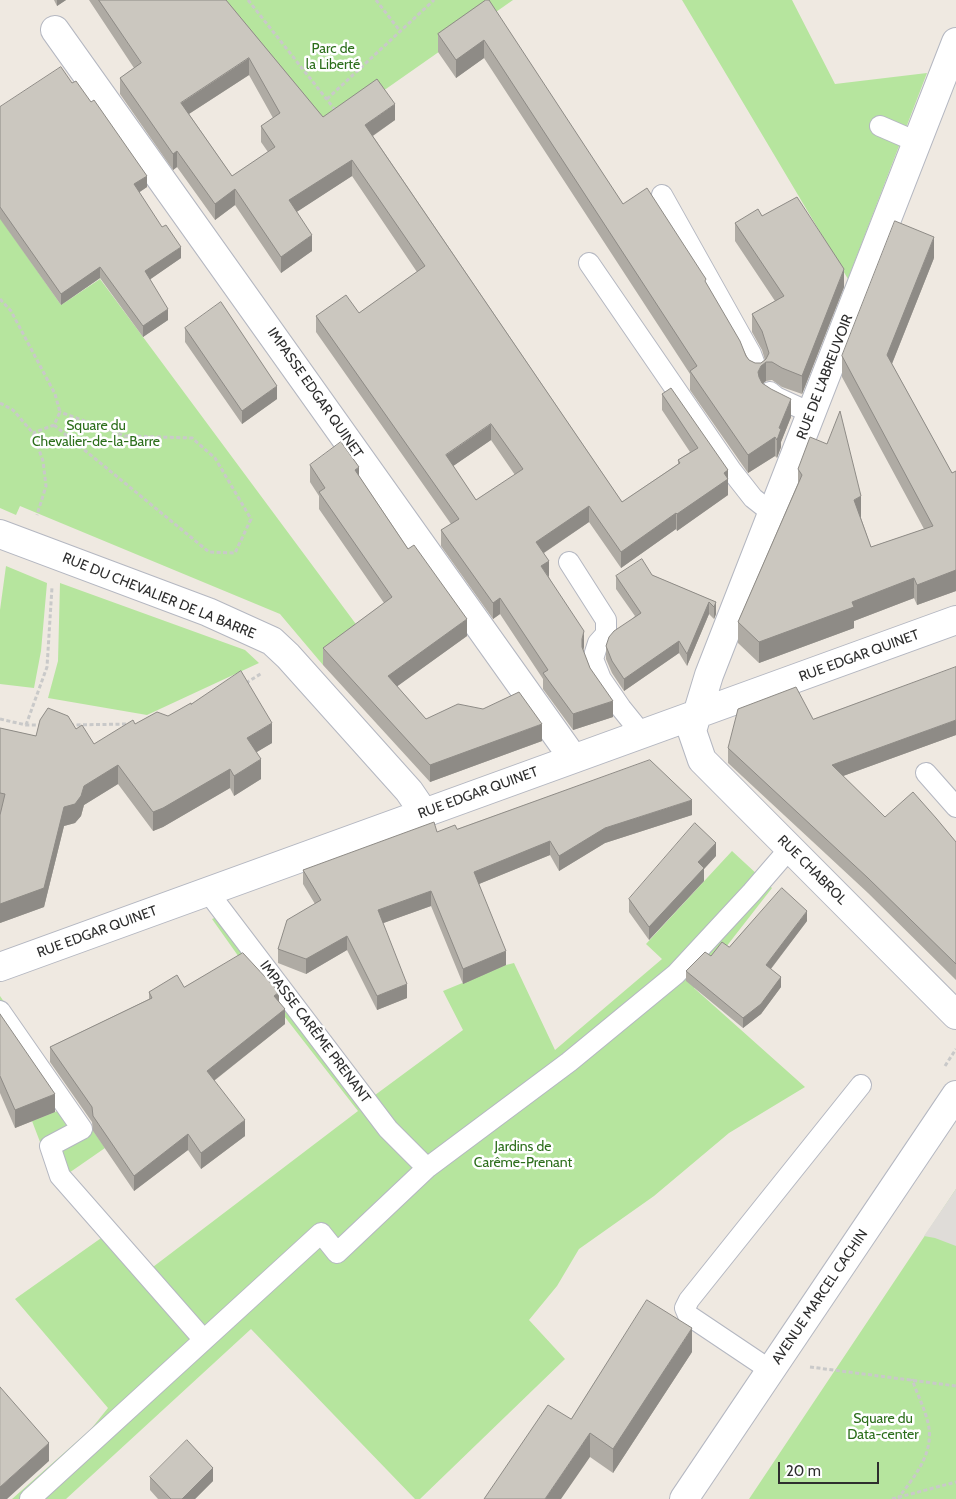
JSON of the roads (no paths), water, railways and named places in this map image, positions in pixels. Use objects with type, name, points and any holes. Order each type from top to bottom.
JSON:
[{"type":"street","name":"IMPASSE EDGAR QUINET","points":[[55,30],[573,758]]},
{"type":"street","name":"RUE DE L'ABREUVOIR","points":[[698,713],[709,675],[956,42]]},
{"type":"street","name":"RUE DU CHEVALIER DE LA BARRE","points":[[12,538],[208,612],[272,641],[288,656],[409,791],[424,813]]},
{"type":"street","name":"RUE EDGAR QUINET","points":[[0,967],[956,620]]},
{"type":"street","name":"RUE CHABROL","points":[[698,713],[692,731],[702,760],[956,1015]]},
{"type":"street","name":"AVENUE MARCEL CACHIN","points":[[684,1499],[956,1095]]},
{"type":"lane","points":[[880,126],[917,142]]},
{"type":"lane","points":[[662,195],[751,354],[757,370]]},
{"type":"lane","points":[[589,263],[731,470],[753,498],[772,513]]},
{"type":"lane","points":[[770,392],[776,397],[811,413]]},
{"type":"lane","points":[[569,562],[606,620],[606,634],[598,643],[593,659],[601,679],[642,734]]},
{"type":"lane","points":[[926,773],[956,806]]},
{"type":"lane","points":[[30,1499],[321,1233],[337,1253],[427,1168],[569,1062],[676,974],[790,848]]},
{"type":"lane","name":"IMPASSE CARÊME PRENANT","points":[[208,892],[388,1129],[427,1168]]},
{"type":"lane","points":[[0,1011],[82,1129],[50,1146],[60,1176],[204,1340]]},
{"type":"lane","points":[[770,1370],[688,1315],[685,1308],[695,1292],[861,1085]]},
{"type":"park label","name":"Parc de la Liberté","points":[[333,58]]},
{"type":"park label","name":"Square du Chevalier-de-la-Barre","points":[[96,434]]},
{"type":"park label","name":"Jardins de Carême-Prenant","points":[[523,1156]]},
{"type":"park label","name":"Square du Data-center","points":[[883,1428]]}]
